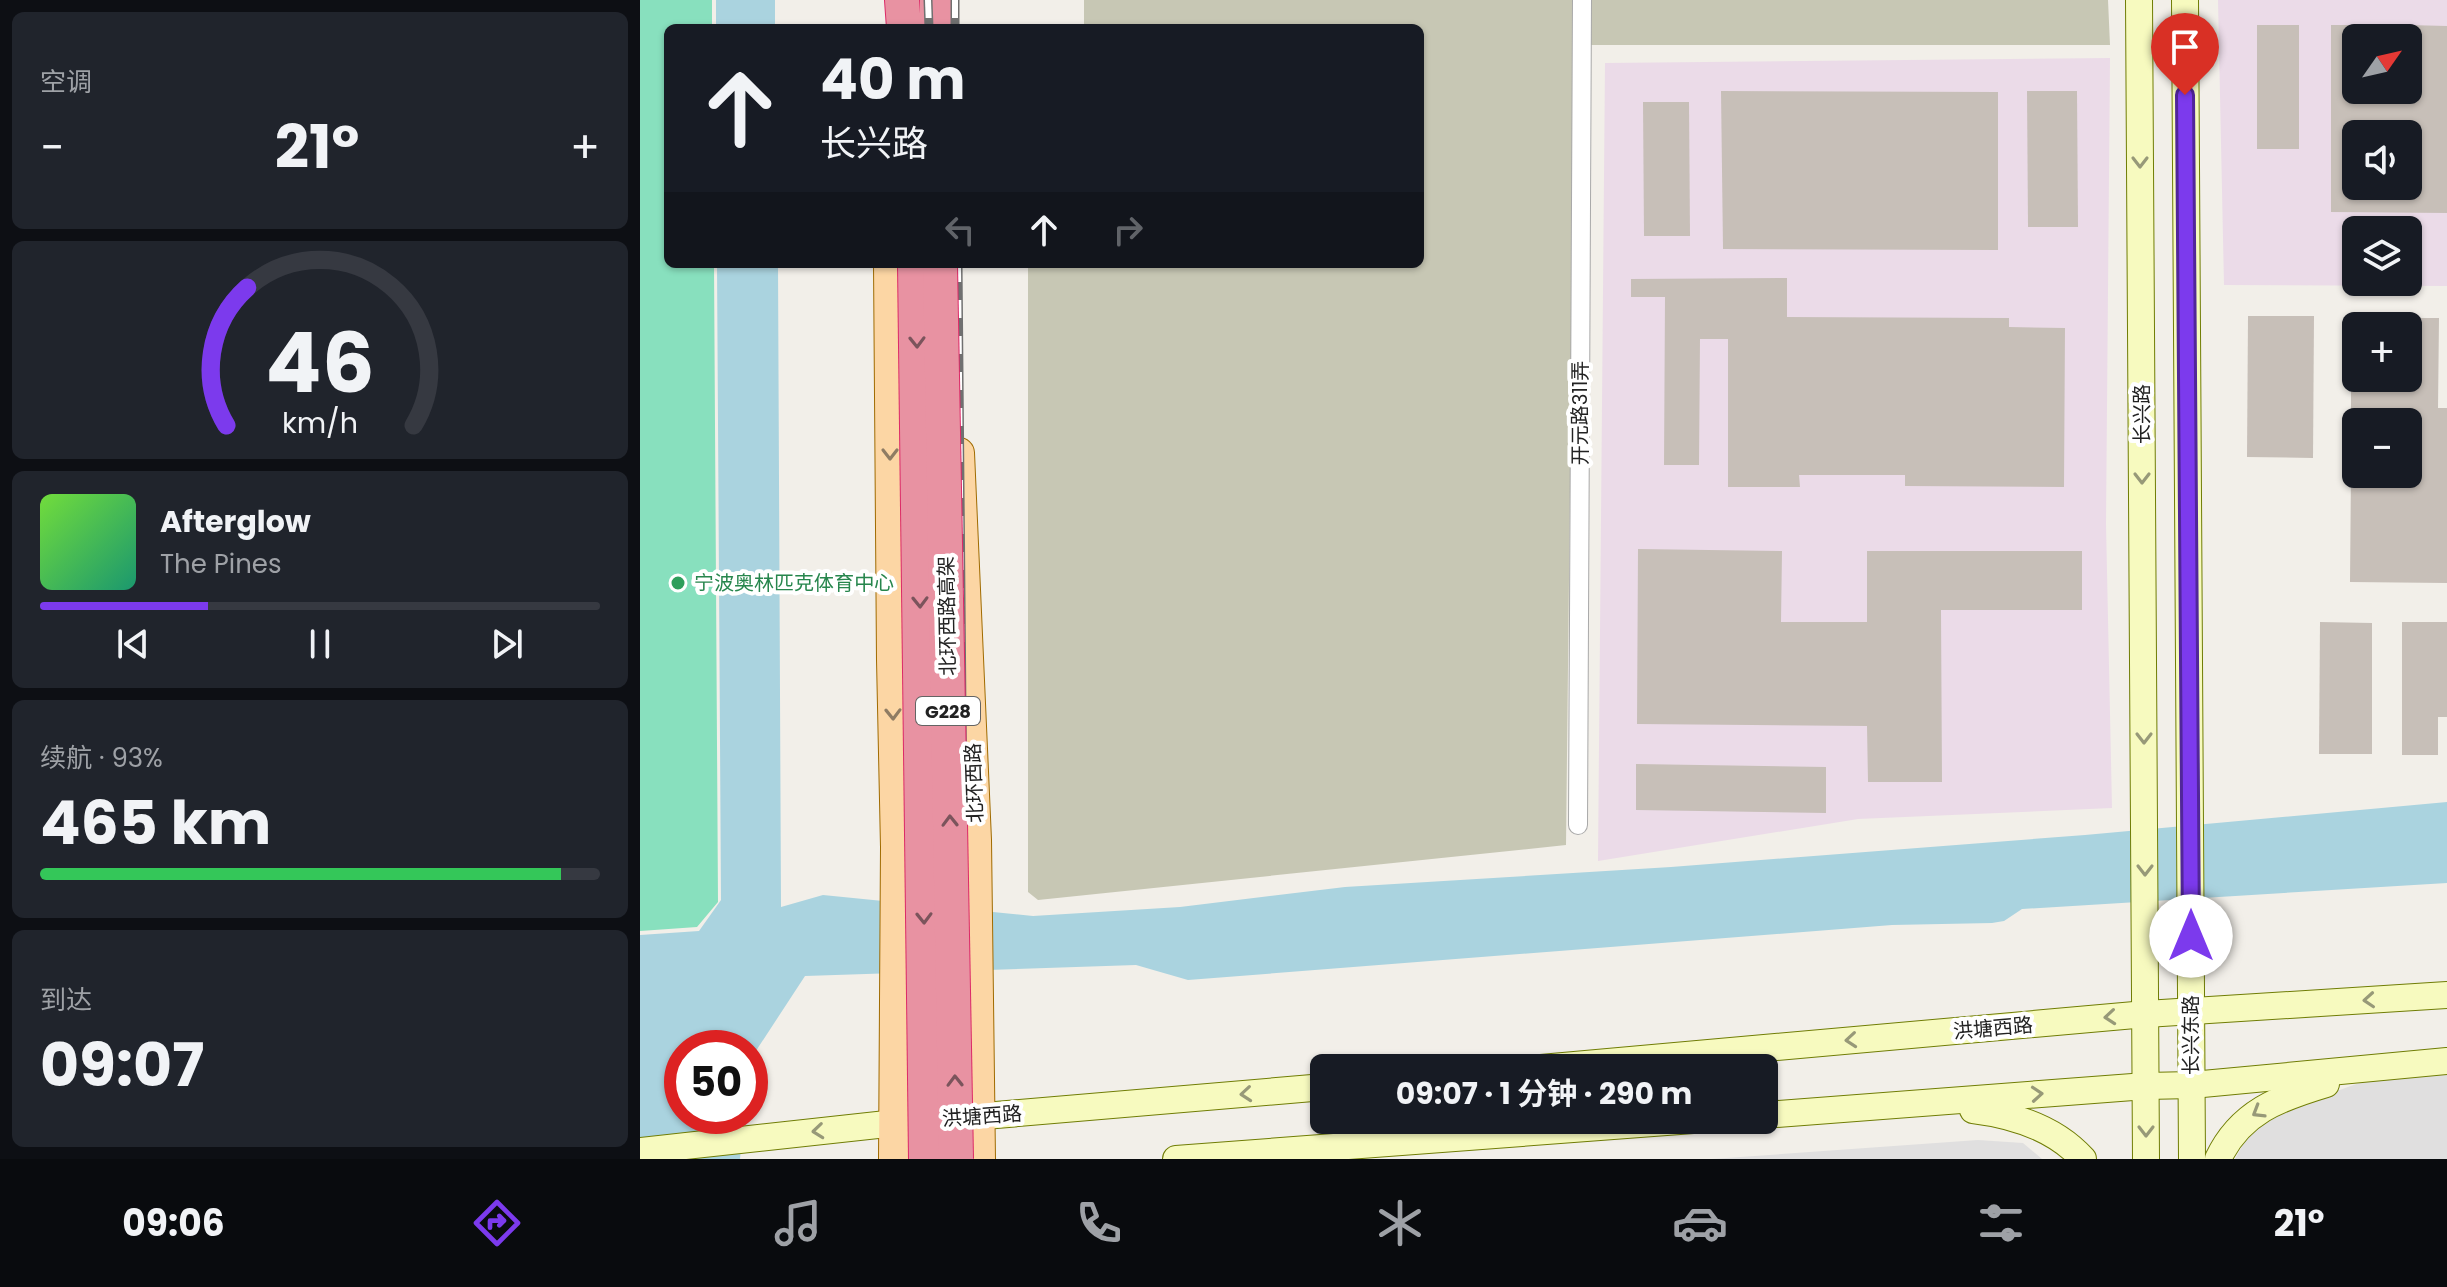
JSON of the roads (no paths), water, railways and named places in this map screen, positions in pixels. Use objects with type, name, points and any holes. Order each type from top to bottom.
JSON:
[{"type":"highway","points":[[902,0],[904,24]]},
{"type":"highway","points":[[937,0],[937,24]]},
{"type":"highway","name":"北环西路高架","points":[[915,268],[926,1159]]},
{"type":"highway","name":"北环西路高架","points":[[940,268],[956,1159]]},
{"type":"main road","points":[[887,0],[887,24]]},
{"type":"main road","points":[[952,0],[953,24]]},
{"type":"main road","name":"长兴路","points":[[2139,0],[2146,1014]]},
{"type":"main road","name":"长兴东路","points":[[2185,0],[2192,1159]]},
{"type":"main road","points":[[889,268],[896,847],[894,1159]]},
{"type":"main road","name":"北环西路","points":[[956,268],[957,407],[976,840],[980,1159]]},
{"type":"main road","name":"洪塘西路","points":[[1698,1054],[2146,1014],[2447,995]]},
{"type":"main road","points":[[2146,1014],[2146,1159]]},
{"type":"main road","points":[[1778,1114],[2192,1085],[2447,1061]]},
{"type":"main road","points":[[2218,1159],[2226,1142],[2251,1114],[2297,1092],[2383,1067]]},
{"type":"main road","name":"洪塘西路","points":[[640,1151],[896,1122],[1310,1088]]},
{"type":"main road","points":[[1910,1104],[2006,1114],[2038,1126],[2074,1149],[2083,1159]]},
{"type":"main road","points":[[1176,1159],[1507,1134]]},
{"type":"street","name":"开元路311弄","points":[[1578,825],[1582,0]]},
{"type":"water","points":[[716,0],[775,0],[775,24],[716,24]]},
{"type":"water","points":[[717,268],[778,268],[781,907],[823,895],[1033,916],[1180,907],[1345,887],[1671,867],[2085,835],[2447,802],[2447,883],[2022,909],[2004,921],[1992,923],[1892,925],[1188,980],[1136,965],[805,976],[768,1033],[768,1030],[664,1030],[664,1134],[742,1134],[740,1159],[640,1159],[640,935],[699,931],[721,900]]},
{"type":"railway","points":[[928,0],[929,24]]},
{"type":"railway","points":[[955,0],[955,24]]},
{"type":"railway","points":[[931,268],[939,1159]]},
{"type":"railway","points":[[958,268],[966,1159]]},
{"type":"place","name":"宁波奥林匹克体育中心","points":[[678,583]]}]
